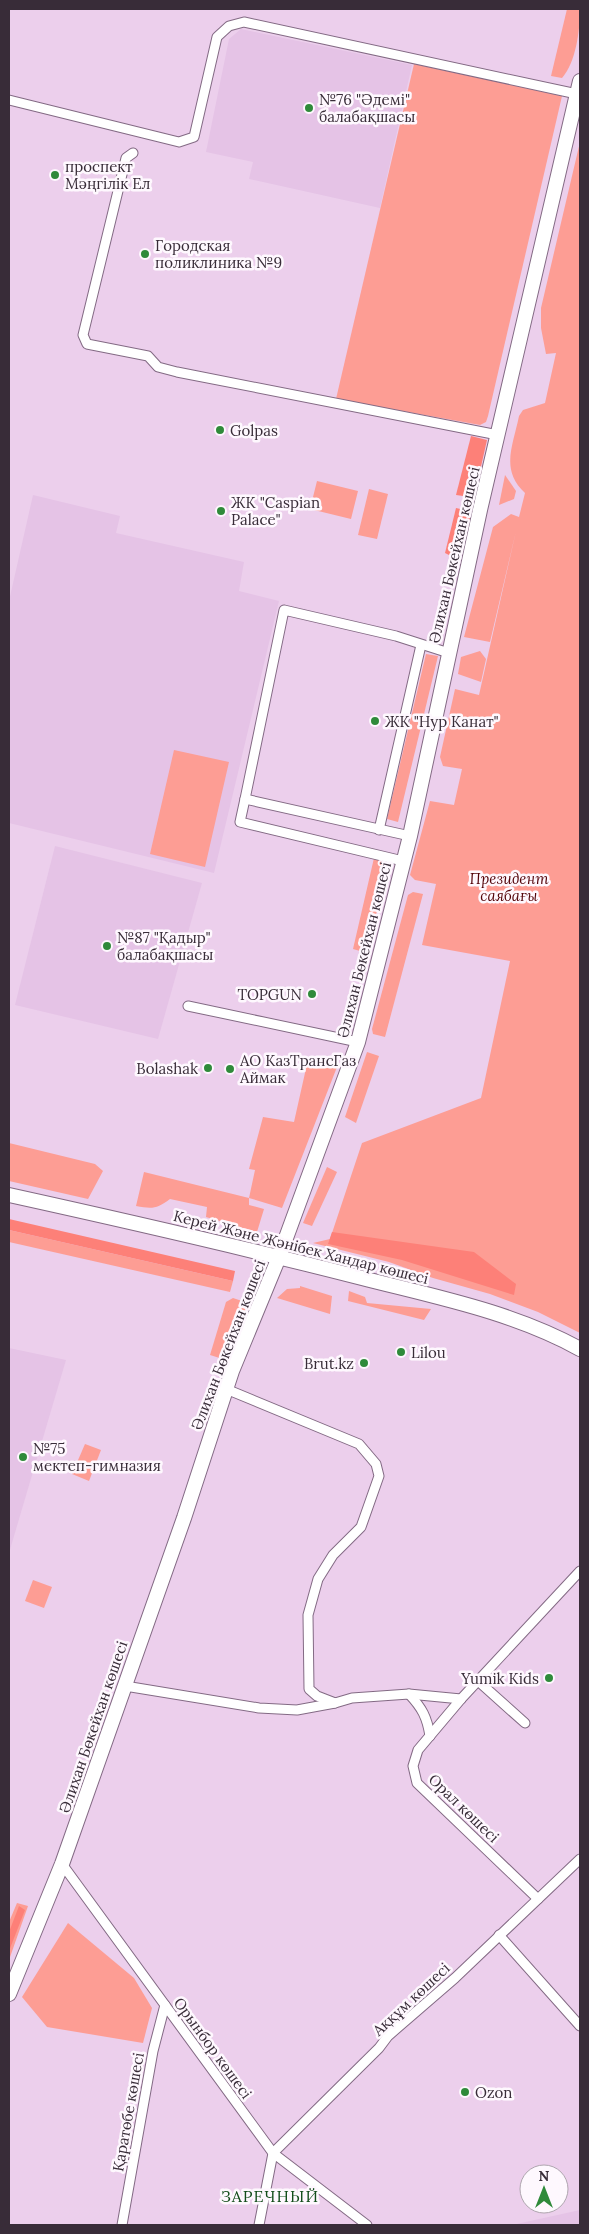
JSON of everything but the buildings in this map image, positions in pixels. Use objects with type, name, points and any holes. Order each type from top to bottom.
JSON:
[{"type":"street","points":[[9,100],[179,142],[194,137],[217,37],[229,26],[244,22],[579,88]]},
{"type":"street","name":"Әлихан Бөкейхан көшесі","points":[[9,1994],[62,1864],[226,1389],[279,1257],[358,1042],[410,836],[498,435],[579,88]]},
{"type":"street","points":[[133,153],[126,158],[83,335],[87,344],[148,356],[158,367],[177,372],[498,435]]},
{"type":"street","points":[[403,861],[240,822],[284,610],[396,636],[449,653]]},
{"type":"street","points":[[379,830],[422,645]]},
{"type":"street","points":[[245,799],[410,836]]},
{"type":"street","points":[[188,1006],[358,1042]]},
{"type":"street","name":"Керей Және Жәнібек Хандар көшесі","points":[[9,1195],[279,1257],[481,1308],[550,1332],[580,1349]]},
{"type":"street","points":[[226,1389],[359,1444],[376,1464],[379,1476],[361,1527],[333,1555],[318,1579],[308,1615],[309,1689],[317,1696],[335,1703]]},
{"type":"street","name":"Орал көшесі","points":[[538,1899],[417,1782],[412,1766],[418,1750],[461,1699],[580,1571]]},
{"type":"street","points":[[478,1681],[525,1723]]},
{"type":"street","points":[[125,1686],[259,1708],[297,1710],[352,1698],[409,1694],[461,1699]]},
{"type":"street","points":[[409,1694],[422,1708],[426,1716],[430,1736]]},
{"type":"street","name":"Аққұм көшесі","points":[[273,2153],[379,2048],[388,2036],[455,1978],[580,1859]]},
{"type":"street","name":"Орынбор көшесі","points":[[62,1864],[273,2153],[367,2225]]},
{"type":"street","points":[[498,1935],[580,2026]]},
{"type":"street","name":"Қаратөбе көшесі","points":[[122,2225],[153,2051],[165,2005]]},
{"type":"street","points":[[259,2225],[273,2153]]},
{"type":"shaded area","name":"№76 \"Әдемі\" балабақшасы","points":[[241,29],[412,65],[380,208],[249,179],[253,162],[206,152],[229,39]]},
{"type":"shaded area","points":[[471,436],[487,440],[475,493],[463,496],[456,495]]},
{"type":"shaded area","points":[[33,495],[120,516],[116,533],[244,562],[239,591],[279,601],[214,873],[9,823],[9,601]]},
{"type":"shaded area","points":[[456,508],[469,511],[470,517],[466,535],[453,557],[445,553]]},
{"type":"shaded area","name":"№87 \"Қадыр\" балабақшасы","points":[[55,846],[202,883],[158,1039],[15,1005]]},
{"type":"shaded area","points":[[9,1219],[235,1271],[233,1281],[9,1230]]},
{"type":"shaded area","points":[[332,1232],[474,1252],[516,1284],[514,1295],[402,1260],[328,1244]]},
{"type":"shaded area","name":"№75 мектеп-гимназия","points":[[9,1348],[66,1360],[9,1553]]},
{"type":"shaded area","points":[[19,1906],[25,1910],[9,1951],[9,1932]]},
{"type":"shaded area","points":[[580,2210],[580,2225],[512,2225],[569,2214]]},
{"type":"green space","points":[[567,9],[580,9],[579,26],[574,55],[562,78],[551,76]]},
{"type":"green space","points":[[414,64],[562,96],[488,416],[486,422],[480,425],[336,399]]},
{"type":"green space","name":"Президент саябағы","points":[[580,142],[580,1333],[538,1312],[490,1294],[433,1278],[389,1262],[313,1243],[330,1239],[362,1143],[481,1098],[510,961],[422,945],[436,884],[415,880],[410,875],[430,801],[454,805],[462,769],[443,766],[440,757],[455,689],[479,695],[516,531],[490,642],[464,637],[493,527],[511,514],[519,517],[525,493],[517,484],[513,475],[510,457],[519,416],[523,410],[545,403],[556,353],[546,354],[541,328],[541,308]]},
{"type":"green space","points":[[505,475],[516,491],[514,499],[499,505]]},
{"type":"green space","points":[[317,481],[358,491],[351,519],[310,509]]},
{"type":"green space","points":[[369,489],[388,494],[377,539],[358,535]]},
{"type":"green space","points":[[480,651],[486,659],[481,682],[458,674],[461,657]]},
{"type":"green space","points":[[426,654],[438,656],[398,822],[387,819]]},
{"type":"green space","points":[[174,750],[229,762],[205,867],[150,854]]},
{"type":"green space","points":[[374,858],[390,862],[367,949],[360,951],[353,949]]},
{"type":"green space","points":[[413,892],[423,894],[385,1037],[373,1034],[372,1029],[408,895]]},
{"type":"green space","points":[[367,1052],[379,1056],[356,1123],[345,1117]]},
{"type":"green space","points":[[306,1057],[337,1067],[282,1208],[249,1198],[255,1170],[249,1169],[263,1117],[294,1122],[307,1064],[303,1063]]},
{"type":"green space","points":[[9,1143],[95,1164],[103,1171],[88,1199],[9,1181]]},
{"type":"green space","points":[[327,1167],[337,1172],[312,1226],[303,1223]]},
{"type":"green space","points":[[144,1172],[249,1198],[249,1205],[264,1209],[257,1232],[206,1217],[207,1207],[170,1199],[154,1207],[136,1206]]},
{"type":"green space","points":[[9,1230],[233,1281],[230,1292],[9,1242]]},
{"type":"green space","points":[[300,1286],[332,1296],[330,1314],[277,1298],[287,1289],[300,1288]]},
{"type":"green space","points":[[349,1291],[365,1297],[367,1303],[431,1309],[424,1320],[348,1301]]},
{"type":"green space","points":[[233,1298],[248,1303],[226,1360],[210,1355],[226,1302]]},
{"type":"green space","points":[[85,1444],[101,1450],[89,1481],[72,1474]]},
{"type":"green space","points":[[33,1580],[52,1587],[44,1608],[25,1601]]},
{"type":"green space","points":[[17,1903],[28,1906],[9,1960],[9,1922]]},
{"type":"green space","points":[[68,1923],[134,1978],[152,2008],[143,2043],[47,2027],[22,1997]]},
{"type":"place","name":"№76 \"Әдемі\" балабақшасы","points":[[309,108]]},
{"type":"place","name":"проспект Мәңгілік Ел","points":[[55,175]]},
{"type":"place","name":"Городская поликлиника №9","points":[[145,254]]},
{"type":"place","name":"Golpas","points":[[220,430]]},
{"type":"place","name":"ЖК \"Caspian Palace\"","points":[[221,511]]},
{"type":"place","name":"ЖК \"Нур Канат\"","points":[[375,721]]},
{"type":"place","name":"№87 \"Қадыр\" балабақшасы","points":[[107,946]]},
{"type":"place","name":"TOPGUN","points":[[312,994]]},
{"type":"place","name":"Bolashak","points":[[208,1068]]},
{"type":"place","name":"АО КазТрансГаз Аймак","points":[[230,1069]]},
{"type":"place","name":"Lilou","points":[[401,1352]]},
{"type":"place","name":"Brut.kz","points":[[364,1363]]},
{"type":"place","name":"№75 мектеп-гимназия","points":[[23,1457]]},
{"type":"place","name":"Yumik Kids","points":[[549,1678]]},
{"type":"place","name":"Ozon","points":[[465,2092]]},
{"type":"district","name":"ЗАРЕЧНЫЙ","points":[[270,2196]]}]
